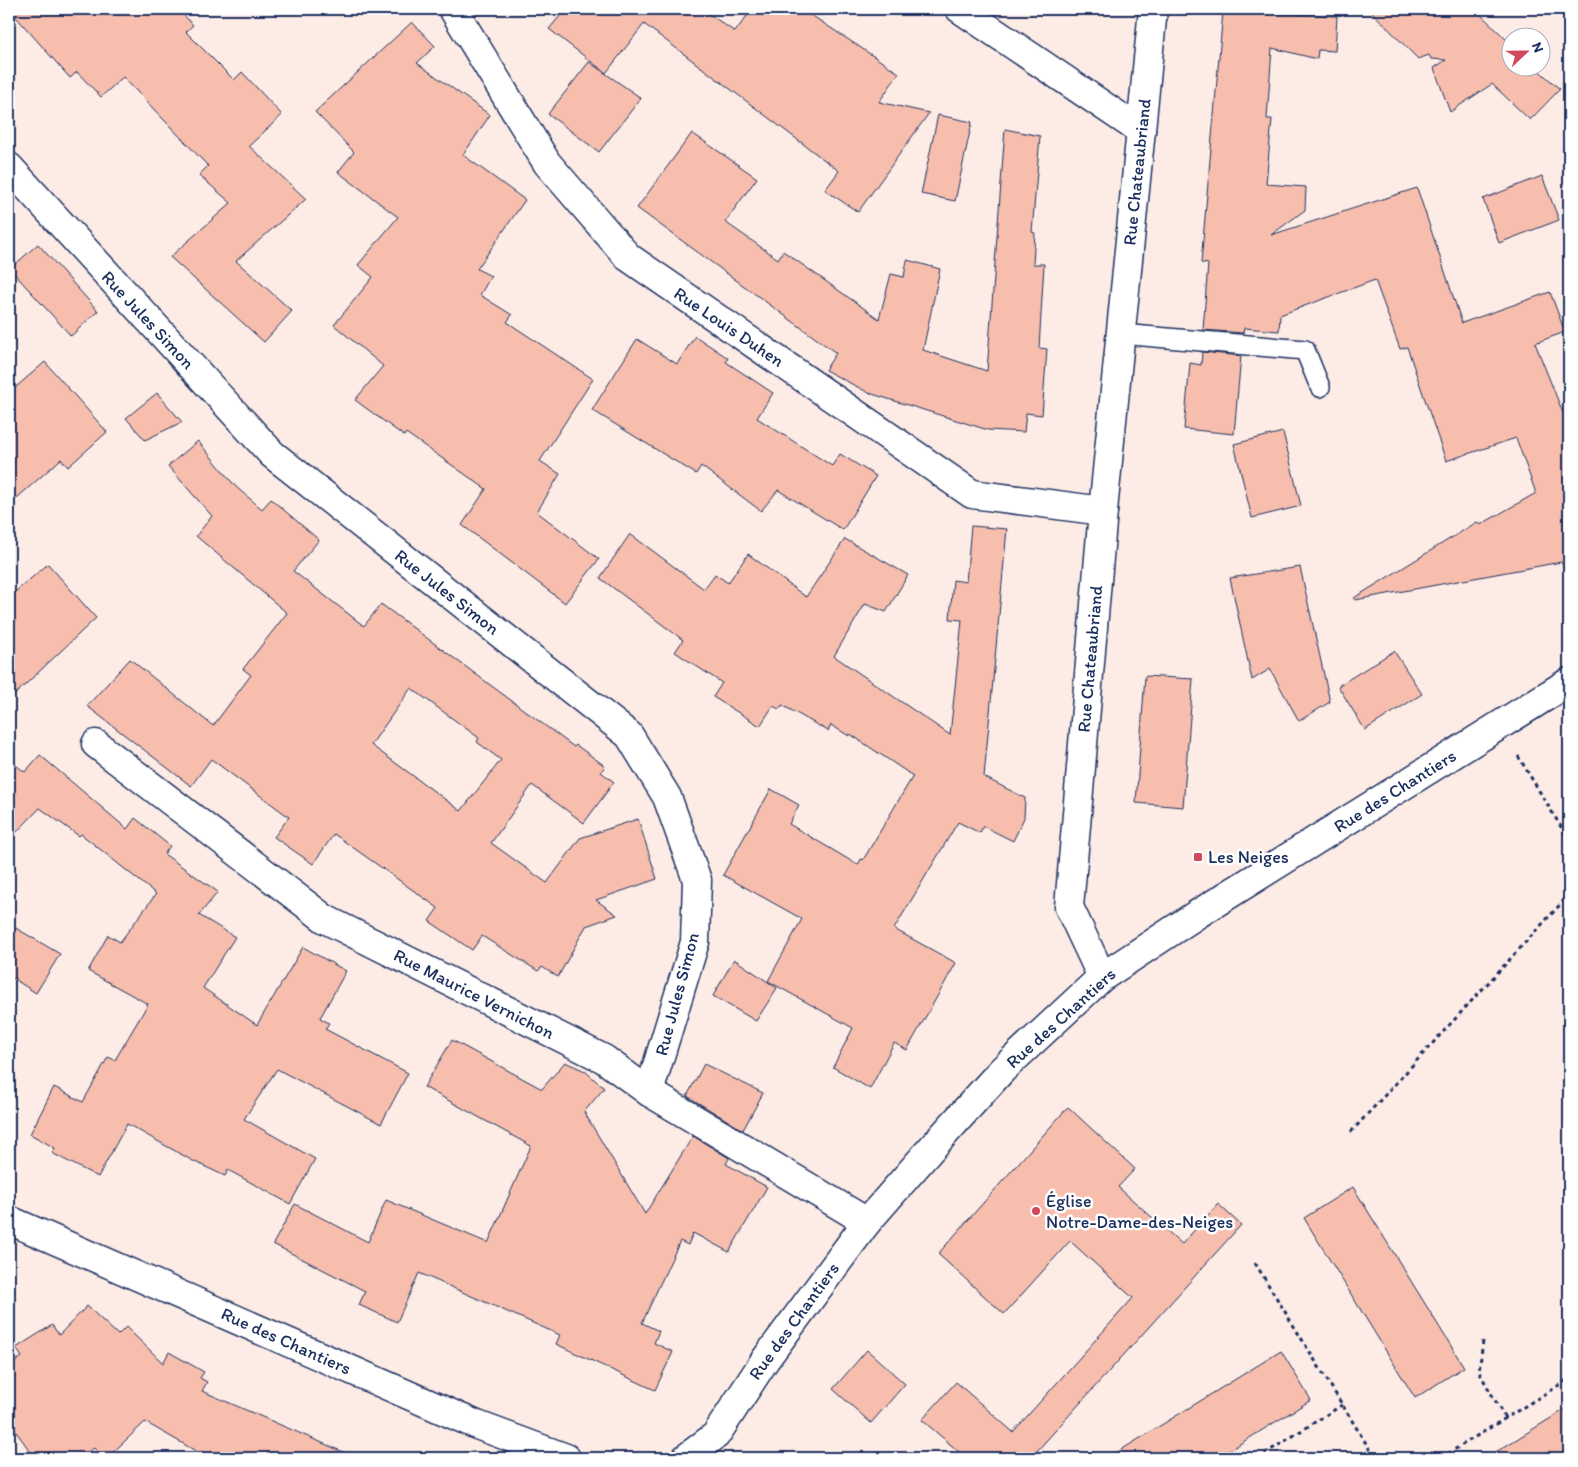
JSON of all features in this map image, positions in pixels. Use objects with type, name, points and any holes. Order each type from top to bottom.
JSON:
[{"type":"street","name":"Rue Louis Duhen","points":[[453,9],[547,163],[628,257],[972,494],[1103,510]]},
{"type":"street","points":[[960,9],[1141,131]]},
{"type":"street","name":"Rue Chateaubriand","points":[[1102,977],[1069,907],[1103,510],[1153,9]]},
{"type":"street","name":"Rue Jules Simon","points":[[9,167],[272,454],[629,735],[667,797],[697,880],[694,942],[649,1092]]},
{"type":"street","name":"Rue des Chantiers","points":[[686,1458],[716,1435],[765,1360],[867,1222],[1002,1070],[1102,977],[1196,915],[1569,682]]},
{"type":"street","name":"Rue Maurice Vernichon","points":[[96,744],[325,919],[604,1059],[649,1092],[867,1222]]},
{"type":"street","name":"Rue des Chantiers","points":[[9,1220],[470,1422],[566,1458]]},
{"type":"lane","points":[[1120,334],[1306,350],[1320,387]]},
{"type":"path","points":[[1500,726],[1569,840]]},
{"type":"path","points":[[1351,1132],[1569,895]]},
{"type":"path","points":[[1255,1263],[1375,1458]]},
{"type":"path","points":[[1483,1341],[1479,1372],[1505,1418]]},
{"type":"path","points":[[1441,1458],[1569,1379]]},
{"type":"path","points":[[1258,1458],[1342,1405]]},
{"type":"building","points":[[9,9],[178,9],[193,25],[186,32],[234,80],[242,72],[282,115],[249,146],[306,199],[236,261],[292,311],[264,342],[170,257],[231,203],[199,175],[208,166],[123,77],[101,97],[77,72],[70,78]]},
{"type":"building","points":[[566,9],[702,9],[735,32],[752,9],[802,9],[899,73],[879,102],[929,113],[858,212],[825,190],[839,171],[644,24],[606,73],[549,29]]},
{"type":"building","points":[[1369,9],[1475,9],[1500,33],[1500,78],[1547,78],[1560,89],[1530,120],[1492,84],[1450,112],[1434,68],[1446,60],[1431,59],[1429,55],[1418,59]]},
{"type":"building","points":[[1223,11],[1337,16],[1335,51],[1318,50],[1317,59],[1272,48],[1267,119],[1272,119],[1266,184],[1306,187],[1305,210],[1271,235],[1417,188],[1462,323],[1550,292],[1565,332],[1535,343],[1569,428],[1569,573],[1566,573],[1561,562],[1355,600],[1354,598],[1477,522],[1480,525],[1536,493],[1516,438],[1446,461],[1407,347],[1400,349],[1375,280],[1280,315],[1279,331],[1244,328],[1243,333],[1203,330],[1208,264],[1201,263]]},
{"type":"building","points":[[412,22],[435,46],[417,63],[490,115],[463,155],[525,200],[477,269],[491,276],[480,295],[512,315],[507,322],[593,379],[540,461],[560,474],[537,512],[599,559],[565,603],[462,525],[486,489],[406,433],[404,436],[355,400],[383,366],[334,325],[373,277],[358,265],[398,217],[338,172],[354,152],[315,112]]},
{"type":"building","points":[[589,62],[641,98],[599,152],[548,114]]},
{"type":"building","points":[[938,115],[972,122],[955,201],[921,194]]},
{"type":"building","points":[[1005,129],[1040,136],[1032,232],[1035,233],[1033,264],[1044,264],[1039,348],[1047,349],[1042,415],[1026,413],[1024,432],[988,430],[869,393],[825,370],[836,353],[637,208],[692,133],[757,178],[725,222],[778,259],[783,251],[879,319],[891,274],[904,277],[907,260],[940,269],[923,350],[987,371]]},
{"type":"building","points":[[1542,176],[1559,220],[1499,243],[1483,199]]},
{"type":"building","points":[[38,244],[98,311],[71,336],[10,269]]},
{"type":"building","points":[[695,336],[728,358],[726,362],[773,393],[757,418],[832,466],[840,454],[876,476],[843,530],[778,490],[761,511],[701,466],[696,474],[592,410],[637,339],[677,364]]},
{"type":"building","points":[[1202,352],[1241,356],[1234,434],[1184,429],[1190,363],[1201,365]]},
{"type":"building","points":[[45,362],[107,432],[68,467],[61,459],[9,505],[9,393]]},
{"type":"building","points":[[157,393],[182,422],[145,440],[126,418]]},
{"type":"building","points":[[1283,432],[1301,506],[1252,518],[1234,444]]},
{"type":"building","points":[[198,441],[236,487],[262,509],[271,499],[319,540],[293,571],[364,626],[381,604],[574,747],[576,745],[605,766],[601,772],[614,782],[584,823],[532,785],[491,843],[547,883],[580,838],[638,819],[657,879],[596,900],[617,915],[586,926],[558,977],[542,967],[538,971],[482,936],[472,950],[429,921],[438,908],[334,834],[313,864],[274,837],[289,817],[211,759],[191,786],[87,706],[130,659],[213,726],[251,675],[243,669],[287,613],[196,536],[212,516],[168,466]],"holes":[[[411,688],[479,738],[477,742],[501,760],[461,811],[371,745]]]},
{"type":"building","points":[[971,526],[1007,529],[984,777],[1025,798],[1024,818],[1013,841],[983,826],[980,833],[958,822],[894,929],[956,963],[907,1050],[894,1043],[870,1089],[833,1067],[853,1028],[768,981],[802,919],[723,875],[771,789],[799,805],[789,824],[858,865],[861,859],[863,860],[913,776],[850,734],[849,736],[831,725],[828,731],[782,705],[779,709],[773,706],[760,726],[713,697],[722,683],[675,652],[683,640],[600,578],[630,534],[704,589],[715,574],[728,583],[748,554],[806,597],[845,539],[908,575],[886,612],[865,604],[834,656],[950,735],[962,620],[950,619],[953,580],[966,582]]},
{"type":"building","points":[[48,564],[96,618],[9,700],[9,597]]},
{"type":"building","points":[[1300,567],[1330,702],[1299,721],[1270,669],[1252,680],[1230,578]]},
{"type":"building","points":[[1394,651],[1422,694],[1365,730],[1338,686]]},
{"type":"building","points":[[1145,676],[1193,679],[1183,807],[1136,803]]},
{"type":"building","points":[[40,755],[127,829],[135,818],[170,846],[164,854],[218,892],[199,915],[235,937],[203,988],[257,1025],[303,947],[346,971],[320,1018],[329,1023],[325,1029],[408,1073],[381,1124],[277,1069],[244,1119],[315,1159],[290,1204],[228,1170],[225,1176],[193,1161],[127,1124],[98,1177],[52,1153],[55,1148],[30,1134],[54,1087],[83,1102],[108,1057],[115,1060],[148,1004],[88,971],[108,935],[120,942],[156,894],[81,834],[79,836],[40,808],[9,840],[9,760],[25,772]]},
{"type":"building","points":[[9,924],[60,954],[36,993],[9,976]]},
{"type":"building","points":[[734,959],[777,988],[756,1021],[713,996]]},
{"type":"building","points":[[452,1040],[542,1089],[565,1062],[585,1071],[604,1088],[584,1112],[645,1214],[693,1136],[729,1158],[726,1164],[767,1187],[729,1252],[693,1233],[688,1245],[680,1241],[642,1323],[659,1331],[654,1343],[673,1352],[655,1390],[556,1344],[560,1335],[419,1273],[397,1322],[359,1305],[365,1291],[273,1244],[295,1204],[368,1242],[386,1200],[488,1243],[531,1146],[424,1087]]},
{"type":"building","points":[[704,1064],[763,1093],[743,1130],[687,1096]]},
{"type":"building","points":[[1068,1107],[1135,1169],[1118,1187],[1182,1244],[1218,1204],[1241,1225],[1036,1452],[1043,1458],[966,1458],[922,1420],[956,1382],[1013,1432],[1133,1298],[1070,1241],[1004,1314],[938,1254]]},
{"type":"building","points":[[1353,1187],[1464,1367],[1415,1398],[1304,1218]]},
{"type":"building","points":[[87,1306],[118,1335],[126,1327],[163,1363],[169,1352],[204,1372],[200,1378],[207,1382],[202,1391],[357,1458],[208,1458],[145,1422],[107,1458],[104,1458],[94,1448],[80,1458],[35,1458],[9,1422],[9,1366],[22,1357],[16,1348],[52,1325],[59,1335]]},
{"type":"building","points":[[867,1350],[905,1384],[871,1423],[833,1389]]},
{"type":"building","points":[[1281,1351],[1311,1400],[1217,1458],[1108,1458]]},
{"type":"building","points":[[1569,1407],[1569,1458],[1486,1458]]},
{"type":"place","name":"Les Neiges","points":[[1198,857]]},
{"type":"place","name":"Église Notre-Dame-des-Neiges","points":[[1036,1211]]}]
